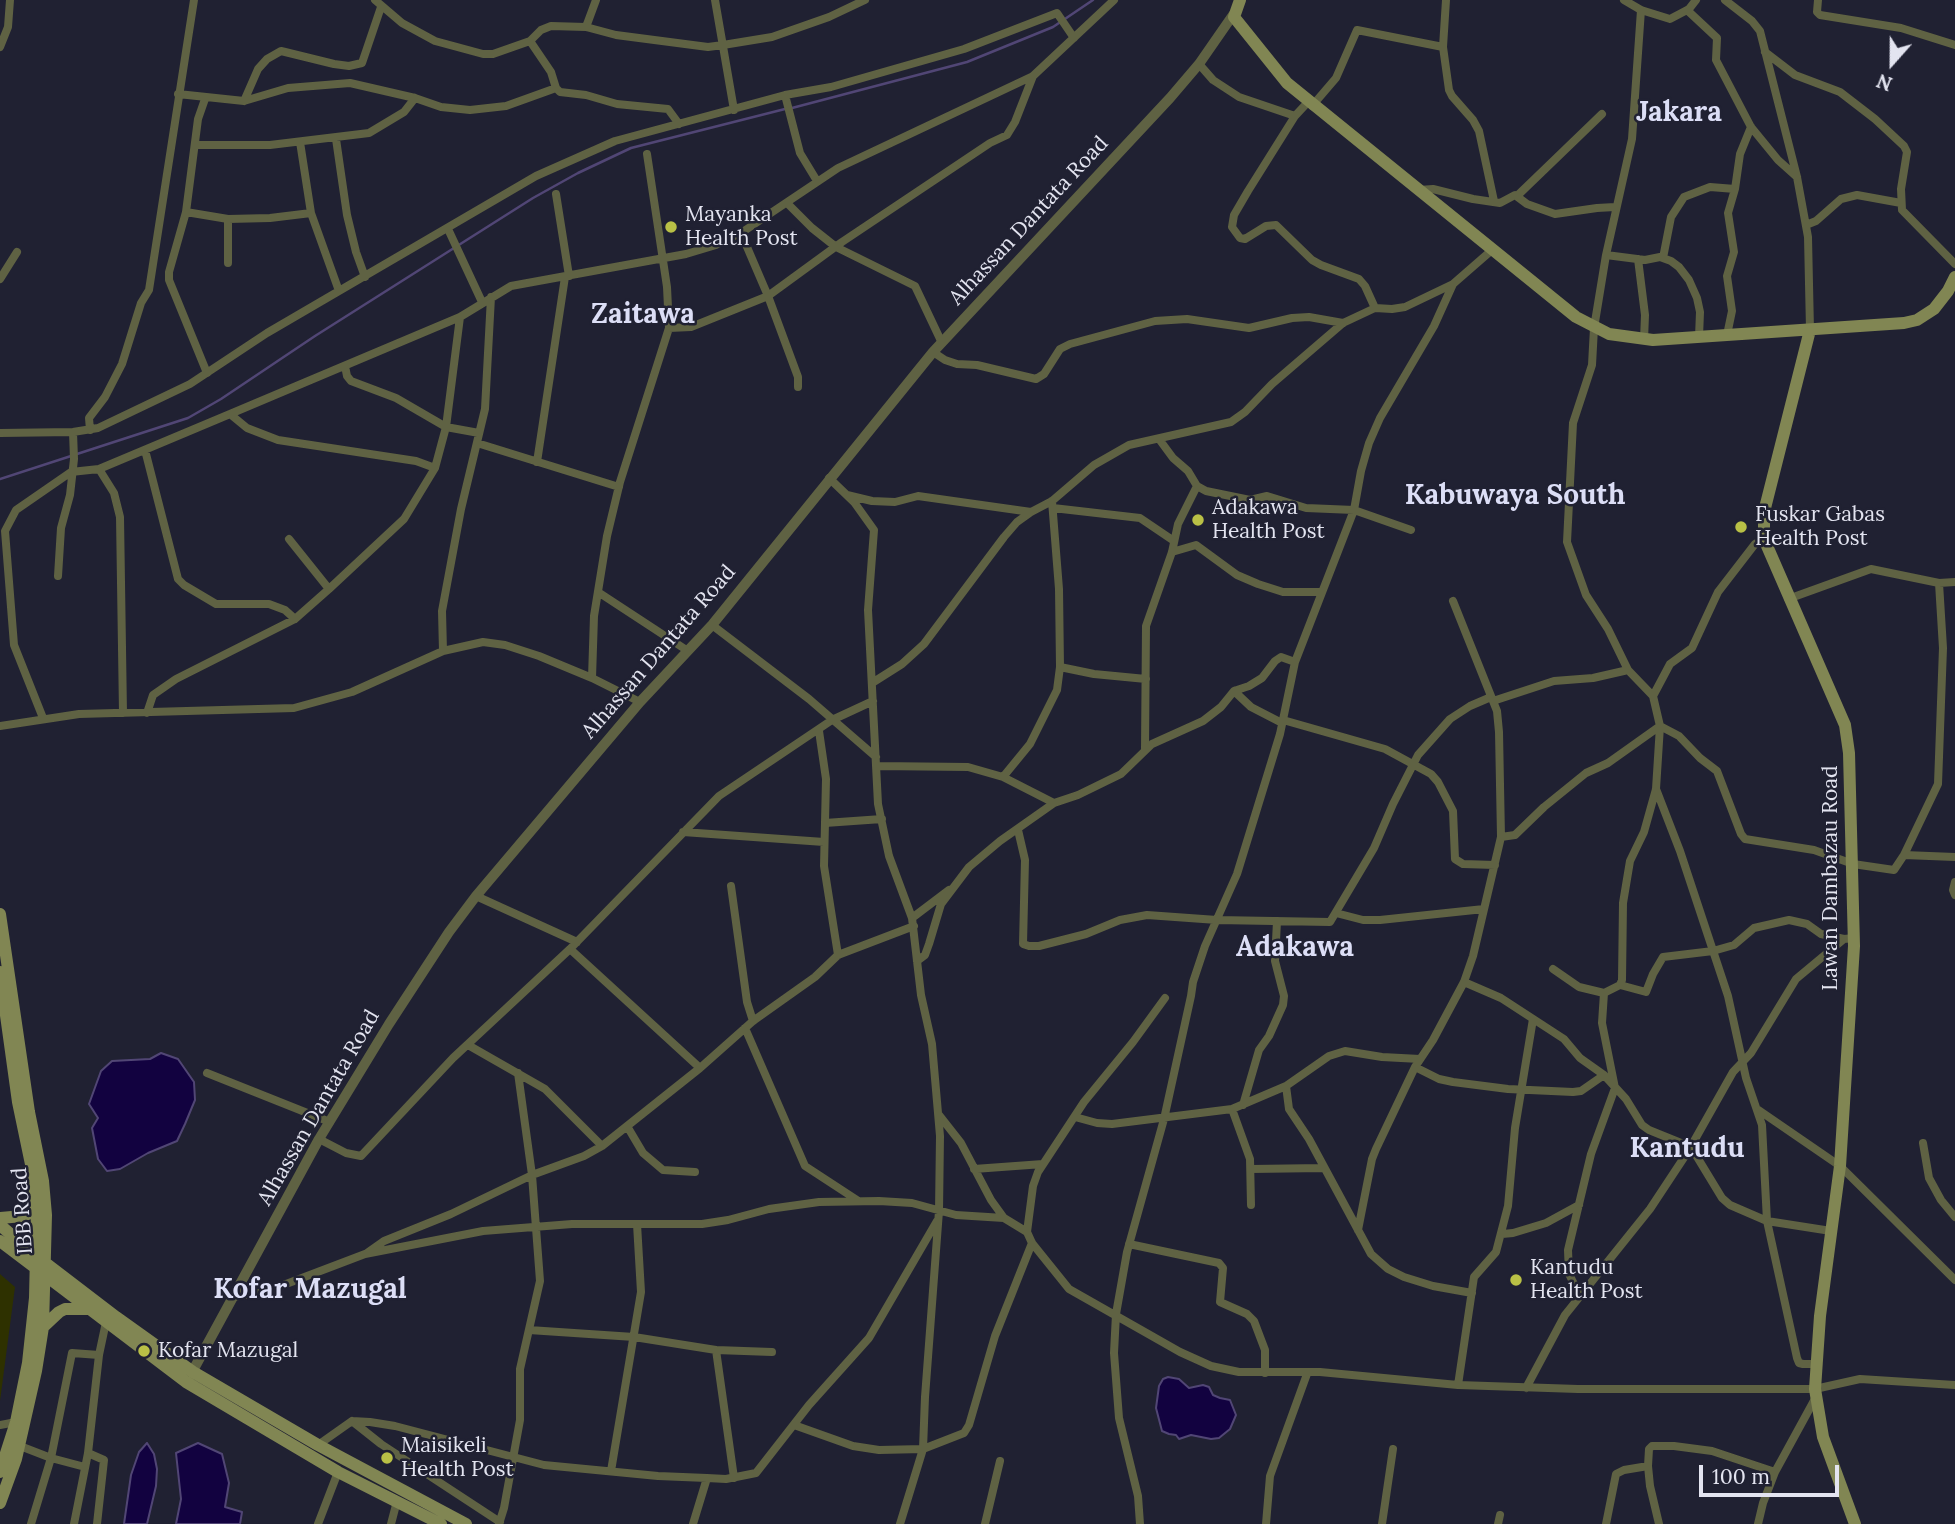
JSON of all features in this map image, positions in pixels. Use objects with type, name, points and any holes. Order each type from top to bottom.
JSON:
[{"type":"main road","points":[[1241,0],[1233,15],[1270,64],[1310,104],[1576,317],[1594,328],[1622,338],[1644,340],[1904,323],[1925,316],[1940,302],[1955,277]]},
{"type":"main road","name":"Lawan Dambazau Road","points":[[1810,330],[1765,512],[1764,539],[1845,725],[1849,753],[1853,864],[1840,1166],[1820,1316],[1816,1393],[1823,1437],[1856,1524]]},
{"type":"main road","name":"IBB Road","points":[[0,914],[29,1112],[43,1181],[46,1215],[28,1363],[16,1422],[0,1472]]},
{"type":"main road","name":"IBB Road","points":[[0,972],[18,1102],[32,1169],[37,1210],[43,1327],[33,1390],[20,1446],[0,1503]]},
{"type":"main road","points":[[0,1218],[23,1216],[37,1210]]},
{"type":"main road","points":[[0,1225],[40,1265],[106,1322],[338,1472],[441,1524]]},
{"type":"main road","points":[[0,1241],[116,1317],[190,1377],[466,1524]]},
{"type":"main road","points":[[43,1327],[65,1309],[89,1309]]},
{"type":"street","points":[[0,47],[8,27],[10,0]]},
{"type":"street","points":[[90,430],[89,418],[105,397],[122,363],[141,303],[149,290],[194,0]]},
{"type":"street","points":[[586,27],[596,0]]},
{"type":"street","points":[[715,0],[734,110]]},
{"type":"street","points":[[244,101],[258,69],[267,59],[281,51],[334,64],[348,66],[362,63],[378,3],[402,23],[435,41],[483,54],[493,54],[530,41],[541,30],[551,26],[586,27],[616,35],[694,45],[723,45],[772,37],[829,17],[865,0]]},
{"type":"street","points":[[43,718],[14,645],[5,531],[16,510],[71,471],[99,469],[345,366],[460,317],[511,286],[663,258],[716,245],[741,233],[838,169],[1033,76],[1114,0]]},
{"type":"street","points":[[1446,0],[1443,47],[1452,96],[1479,131],[1494,201]]},
{"type":"street","points":[[1624,0],[1641,10],[1670,19],[1687,10],[1696,0]]},
{"type":"street","points":[[1725,0],[1752,21],[1760,31],[1797,177],[1806,225],[1810,330]]},
{"type":"street","points":[[1818,0],[1817,12],[1820,15],[1901,28],[1955,45]]},
{"type":"street","points":[[1620,985],[1623,902],[1630,862],[1644,832],[1656,789],[1660,726],[1653,696],[1628,670],[1608,629],[1586,595],[1567,542],[1573,424],[1592,365],[1594,328],[1606,255],[1632,139],[1641,10]]},
{"type":"street","points":[[1687,10],[1717,38],[1716,60],[1751,127],[1778,160],[1797,177]]},
{"type":"street","points":[[0,433],[90,430],[190,384],[267,333],[449,232],[536,176],[615,141],[831,87],[964,49],[1059,13],[1074,38]]},
{"type":"street","name":"Alhassan Dantata Road","points":[[190,1377],[319,1139],[389,1024],[476,896],[640,702],[712,625],[933,352],[1199,64],[1233,15]]},
{"type":"street","points":[[1375,308],[1359,279],[1312,260],[1276,225],[1266,226],[1245,239],[1240,239],[1232,227],[1234,215],[1295,116],[1336,78],[1357,30],[1443,47]]},
{"type":"street","points":[[530,41],[551,72],[556,88],[562,93],[586,95],[617,104],[668,109],[679,124]]},
{"type":"street","points":[[1765,52],[1795,75],[1840,92],[1904,146],[1907,152],[1902,210],[1955,264]]},
{"type":"street","points":[[1199,64],[1213,80],[1239,97],[1295,116]]},
{"type":"street","points":[[669,328],[691,327],[768,296],[990,143],[1007,135],[1033,76]]},
{"type":"street","points":[[178,94],[205,99],[244,101],[288,88],[334,82],[350,83],[415,98],[441,107],[470,110],[506,106],[556,88]]},
{"type":"street","points":[[195,145],[270,145],[369,134],[404,112],[415,98]]},
{"type":"street","points":[[786,98],[800,153],[817,181]]},
{"type":"street","points":[[205,99],[198,119],[186,212],[169,280],[207,373]]},
{"type":"street","points":[[1517,196],[1602,114]]},
{"type":"street","points":[[1727,335],[1732,311],[1727,276],[1734,252],[1728,214],[1740,154],[1751,127]]},
{"type":"street","points":[[336,139],[347,215],[355,252],[365,277]]},
{"type":"street","points":[[300,142],[311,213],[339,291]]},
{"type":"street","points":[[592,678],[594,617],[607,536],[619,487],[669,328],[667,287],[648,154]]},
{"type":"street","points":[[1662,258],[1671,217],[1684,197],[1710,187],[1735,189]]},
{"type":"street","points":[[1419,190],[1433,189],[1503,203],[1513,195],[1527,204],[1555,214],[1615,207]]},
{"type":"street","points":[[537,462],[567,277],[556,194]]},
{"type":"street","points":[[1806,225],[1816,222],[1841,199],[1857,195],[1901,203]]},
{"type":"street","points":[[787,203],[836,247],[915,286],[942,343]]},
{"type":"street","points":[[186,212],[228,219],[311,213]]},
{"type":"street","points":[[228,219],[228,263]]},
{"type":"street","points":[[449,232],[482,302]]},
{"type":"street","points":[[741,233],[799,377],[798,387]]},
{"type":"street","points":[[872,683],[902,664],[924,644],[1004,537],[1031,512],[1053,504],[1094,465],[1129,445],[1231,422],[1343,323],[1375,308],[1405,307],[1453,284],[1492,250]]},
{"type":"street","points":[[0,279],[17,252]]},
{"type":"street","points":[[1606,255],[1638,259],[1662,258],[1679,267],[1689,280],[1700,312],[1699,337]]},
{"type":"street","points":[[1638,259],[1645,315],[1644,340]]},
{"type":"street","points":[[1140,1524],[1138,1496],[1119,1418],[1114,1353],[1116,1314],[1129,1244],[1164,1119],[1193,982],[1241,863],[1282,721],[1295,662],[1354,510],[1361,471],[1380,418],[1434,326],[1453,284]]},
{"type":"street","points":[[443,651],[442,611],[461,509],[485,409],[491,297]]},
{"type":"street","points":[[147,713],[152,695],[176,679],[295,619],[404,519],[435,468],[446,427],[460,317]]},
{"type":"street","points":[[933,352],[957,364],[977,365],[1036,379],[1044,374],[1060,349],[1070,344],[1154,321],[1186,319],[1249,328],[1309,317],[1343,323]]},
{"type":"street","points":[[345,366],[351,382],[396,398],[446,427],[479,433]]},
{"type":"street","points":[[230,414],[247,428],[278,440],[416,461],[435,468]]},
{"type":"street","points":[[58,576],[61,528],[70,495],[74,459],[74,432]]},
{"type":"street","points":[[1159,439],[1198,486],[1215,494],[1250,500],[1267,496],[1306,508],[1354,510],[1411,530]]},
{"type":"street","points":[[477,443],[619,487]]},
{"type":"street","points":[[145,450],[178,579],[216,604],[268,604],[285,610],[295,619]]},
{"type":"street","points":[[99,469],[114,493],[120,517],[124,713]]},
{"type":"street","points":[[829,478],[847,495],[874,530],[868,610],[878,804],[890,856],[913,922],[921,995],[932,1044],[939,1115],[939,1215],[923,1449],[901,1524]]},
{"type":"street","points":[[1145,748],[1146,626],[1172,552],[1178,524],[1198,486]]},
{"type":"street","points":[[847,495],[872,501],[895,502],[918,496],[1031,512]]},
{"type":"street","points":[[1053,504],[1140,518],[1174,541]]},
{"type":"street","points":[[1003,777],[1030,744],[1057,690],[1060,667],[1059,589],[1053,504]]},
{"type":"street","points":[[289,539],[329,589]]},
{"type":"street","points":[[1653,696],[1670,664],[1692,648],[1718,592],[1755,544],[1764,539]]},
{"type":"street","points":[[1172,552],[1196,545],[1237,575],[1258,584],[1283,592],[1321,592]]},
{"type":"street","points":[[1788,598],[1871,569],[1939,583],[1955,582]]},
{"type":"street","points":[[1660,726],[1679,736],[1717,771],[1745,839],[1815,850],[1853,864],[1891,871],[1898,867],[1938,784],[1943,648],[1939,583]]},
{"type":"street","points":[[598,592],[688,651]]},
{"type":"street","points":[[1358,1230],[1372,1159],[1418,1063],[1464,982],[1473,956],[1501,837],[1499,732],[1492,699],[1453,601]]},
{"type":"street","points":[[712,625],[809,699],[877,762],[968,767],[1003,777],[1054,803]]},
{"type":"street","points":[[0,726],[43,718],[124,713],[294,708],[352,692],[443,651],[483,642],[496,643],[539,656],[640,702]]},
{"type":"street","points":[[365,1254],[374,1245],[451,1214],[532,1175],[584,1156],[602,1146],[700,1068],[753,1021],[815,977],[838,955],[913,922],[954,886],[984,854],[1054,803],[1078,795],[1121,774],[1145,748],[1203,721],[1221,707],[1234,691],[1262,678],[1281,657],[1295,662]]},
{"type":"street","points":[[1060,667],[1094,674],[1146,679]]},
{"type":"street","points":[[1018,830],[1025,860],[1023,944],[1039,946],[1064,937],[1086,934],[1120,920],[1147,915],[1216,920],[1330,922],[1374,848],[1418,755],[1450,719],[1470,706],[1554,681],[1593,678],[1628,670]]},
{"type":"street","points":[[1234,691],[1251,707],[1282,721],[1385,749],[1431,774],[1453,811],[1455,859],[1473,865],[1494,865]]},
{"type":"street","points":[[319,1139],[346,1153],[361,1156],[468,1045],[573,945],[719,796],[832,720],[873,701]]},
{"type":"street","points":[[1501,837],[1515,835],[1586,773],[1608,763],[1660,726]]},
{"type":"street","points":[[819,731],[826,779],[824,866],[838,955]]},
{"type":"street","points":[[1656,789],[1728,996],[1742,1063],[1762,1125],[1767,1221],[1797,1358],[1799,1363],[1817,1364]]},
{"type":"street","points":[[825,823],[882,819]]},
{"type":"street","points":[[683,832],[824,842]]},
{"type":"street","points":[[1904,855],[1955,857]]},
{"type":"street","points":[[1955,882],[1955,895]]},
{"type":"street","points":[[731,886],[747,1002],[753,1021]]},
{"type":"street","points":[[917,961],[925,954],[942,905],[954,886]]},
{"type":"street","points":[[476,896],[573,945],[700,1068]]},
{"type":"street","points":[[1336,913],[1363,920],[1380,920],[1484,909]]},
{"type":"street","points":[[1552,969],[1579,987],[1604,993],[1620,985],[1646,992],[1663,957],[1713,951],[1734,945],[1754,928],[1789,920],[1807,924],[1821,934],[1849,938]]},
{"type":"street","points":[[1243,1105],[1259,1050],[1269,1036],[1283,1005],[1284,996],[1275,961],[1277,921]]},
{"type":"street","points":[[1526,1388],[1564,1315],[1650,1209],[1691,1147],[1733,1072],[1742,1063],[1796,979],[1849,938]]},
{"type":"street","points":[[1464,982],[1501,998],[1563,1039],[1580,1058],[1604,1075],[1634,1109],[1642,1125],[1691,1147],[1722,1198],[1730,1205],[1767,1221],[1831,1231]]},
{"type":"street","points":[[1577,1299],[1576,1288],[1569,1274],[1568,1250],[1591,1154],[1615,1088],[1602,1023],[1604,993]]},
{"type":"street","points":[[1164,998],[1133,1042],[1095,1087],[1043,1164],[1033,1186],[1027,1232],[1032,1243],[1069,1289],[1180,1352],[1211,1366],[1239,1372],[1320,1372],[1458,1385],[1526,1388],[1816,1393],[1860,1379],[1955,1385]]},
{"type":"street","points":[[1458,1385],[1474,1277],[1496,1252],[1508,1206],[1520,1088],[1533,1019]]},
{"type":"street","points":[[745,1028],[805,1166],[858,1200]]},
{"type":"street","points":[[468,1045],[545,1089],[602,1146]]},
{"type":"street","points":[[1075,1117],[1112,1124],[1232,1109],[1286,1086],[1329,1056],[1345,1051],[1418,1063],[1439,1079],[1453,1082],[1573,1092],[1581,1091],[1604,1075]]},
{"type":"street","points":[[207,1073],[330,1122]]},
{"type":"street","points":[[352,1421],[381,1444],[500,1523],[520,1420],[520,1369],[540,1282],[532,1175],[518,1073]]},
{"type":"street","points":[[1286,1086],[1289,1109],[1371,1254],[1388,1269],[1404,1277],[1433,1286],[1472,1293]]},
{"type":"street","points":[[1756,1108],[1840,1166],[1955,1280]]},
{"type":"street","points":[[1232,1109],[1246,1143],[1251,1169],[1251,1205]]},
{"type":"street","points":[[939,1115],[961,1143],[1004,1218],[1027,1232]]},
{"type":"street","points":[[627,1126],[643,1153],[663,1170],[695,1172]]},
{"type":"street","points":[[1923,1143],[1929,1178],[1941,1200],[1955,1217]]},
{"type":"street","points":[[974,1169],[1043,1164]]},
{"type":"street","points":[[1251,1169],[1323,1168]]},
{"type":"street","points":[[232,1297],[265,1292],[365,1254],[483,1231],[536,1226],[702,1224],[769,1209],[858,1200],[912,1203],[939,1215],[1004,1218]]},
{"type":"street","points":[[1502,1234],[1546,1223],[1579,1205]]},
{"type":"street","points":[[318,1445],[352,1421],[395,1426],[544,1465],[707,1478],[750,1476],[760,1470],[809,1405],[869,1338],[939,1215]]},
{"type":"street","points":[[611,1471],[641,1292],[636,1224]]},
{"type":"street","points":[[794,1425],[853,1446],[879,1450],[923,1449],[964,1433],[969,1426],[995,1336],[1032,1243]]},
{"type":"street","points":[[1129,1244],[1219,1263],[1223,1268],[1220,1302],[1247,1314],[1254,1321],[1265,1350],[1265,1373]]},
{"type":"street","points":[[74,1524],[88,1453],[106,1322]]},
{"type":"street","points":[[529,1330],[634,1337],[716,1350],[772,1352]]},
{"type":"street","points":[[716,1350],[734,1478]]},
{"type":"street","points":[[31,1524],[51,1458],[72,1353],[100,1355]]},
{"type":"street","points":[[1266,1524],[1270,1476],[1307,1374]]},
{"type":"street","points":[[1758,1524],[1769,1485],[1816,1393]]},
{"type":"street","points":[[0,1425],[16,1422]]},
{"type":"street","points":[[20,1446],[85,1467]]},
{"type":"street","points":[[1659,1524],[1648,1465],[1649,1449],[1652,1446],[1712,1451],[1775,1472]]},
{"type":"street","points":[[1382,1524],[1393,1449]]},
{"type":"street","points":[[88,1453],[104,1460],[97,1524]]},
{"type":"street","points":[[985,1524],[1000,1461]]},
{"type":"street","points":[[1606,1524],[1616,1474],[1648,1465]]},
{"type":"street","points":[[318,1524],[338,1472]]},
{"type":"street","points":[[693,1524],[707,1478]]},
{"type":"street","points":[[391,1524],[397,1502]]},
{"type":"green space","points":[[0,1274],[15,1287],[0,1401]]},
{"type":"shaded area","points":[[161,1053],[178,1059],[194,1082],[195,1100],[185,1124],[177,1141],[120,1169],[107,1171],[98,1159],[92,1128],[98,1118],[89,1104],[101,1071],[112,1061],[150,1059]]},
{"type":"shaded area","points":[[1163,1379],[1179,1379],[1189,1388],[1203,1385],[1209,1387],[1213,1395],[1230,1400],[1236,1415],[1230,1429],[1219,1438],[1211,1439],[1191,1435],[1179,1439],[1176,1435],[1162,1431],[1156,1408],[1159,1386]]},
{"type":"shaded area","points":[[147,1443],[154,1454],[157,1469],[147,1524],[124,1524],[131,1475],[139,1452]]},
{"type":"shaded area","points":[[198,1443],[222,1454],[229,1483],[225,1507],[242,1512],[240,1524],[176,1524],[181,1499],[176,1453]]},
{"type":"waterway","points":[[792,108],[967,62],[1053,27],[1093,0]]},
{"type":"waterway","points":[[77,454],[188,418],[533,198],[578,173],[631,148],[785,109]]},
{"type":"waterway","points":[[0,479],[71,456]]},
{"type":"place","name":"Mayanka Health Post","points":[[671,227]]},
{"type":"place","name":"Adakawa Health Post","points":[[1198,520]]},
{"type":"place","name":"Fuskar Gabas Health Post","points":[[1741,527]]},
{"type":"place","name":"Kantudu Health Post","points":[[1516,1280]]},
{"type":"place","name":"Kofar Mazugal","points":[[144,1351]]},
{"type":"place","name":"Maisikeli Health Post","points":[[387,1458]]},
{"type":"district","name":"Jakara","points":[[1679,113]]},
{"type":"district","name":"Zaitawa","points":[[643,315]]},
{"type":"district","name":"Kabuwaya South","points":[[1515,496]]},
{"type":"district","name":"Adakawa","points":[[1295,948]]},
{"type":"district","name":"Kantudu","points":[[1687,1149]]},
{"type":"district","name":"Kofar Mazugal","points":[[310,1290]]}]
